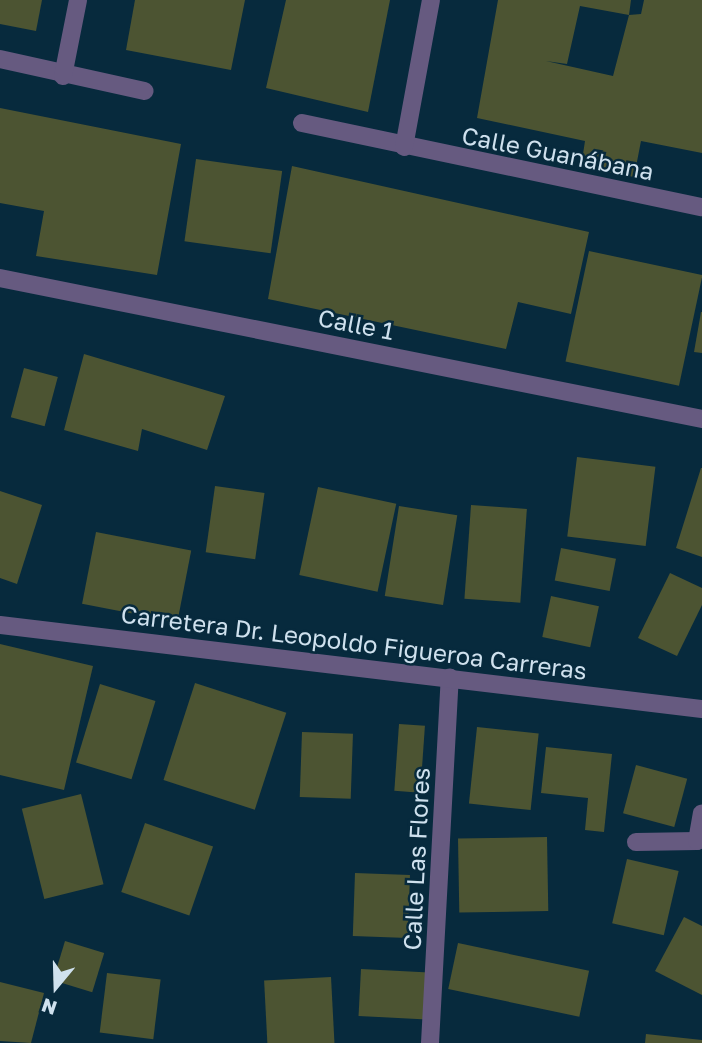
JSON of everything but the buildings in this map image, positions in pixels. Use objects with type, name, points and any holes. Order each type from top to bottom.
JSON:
[{"type":"street","points":[[63,76],[78,0]]},
{"type":"street","points":[[404,147],[431,0]]},
{"type":"street","points":[[0,59],[63,76],[145,91]]},
{"type":"street","name":"Calle Guanábana","points":[[302,123],[404,147],[702,207]]},
{"type":"street","name":"Calle 1","points":[[0,278],[702,419]]},
{"type":"street","name":"Carretera Dr. Leopoldo Figueroa Carreras","points":[[0,625],[702,709]]},
{"type":"street","name":"Calle Las Flores","points":[[430,1043],[450,678]]},
{"type":"street","points":[[636,842],[697,841],[702,813]]}]
